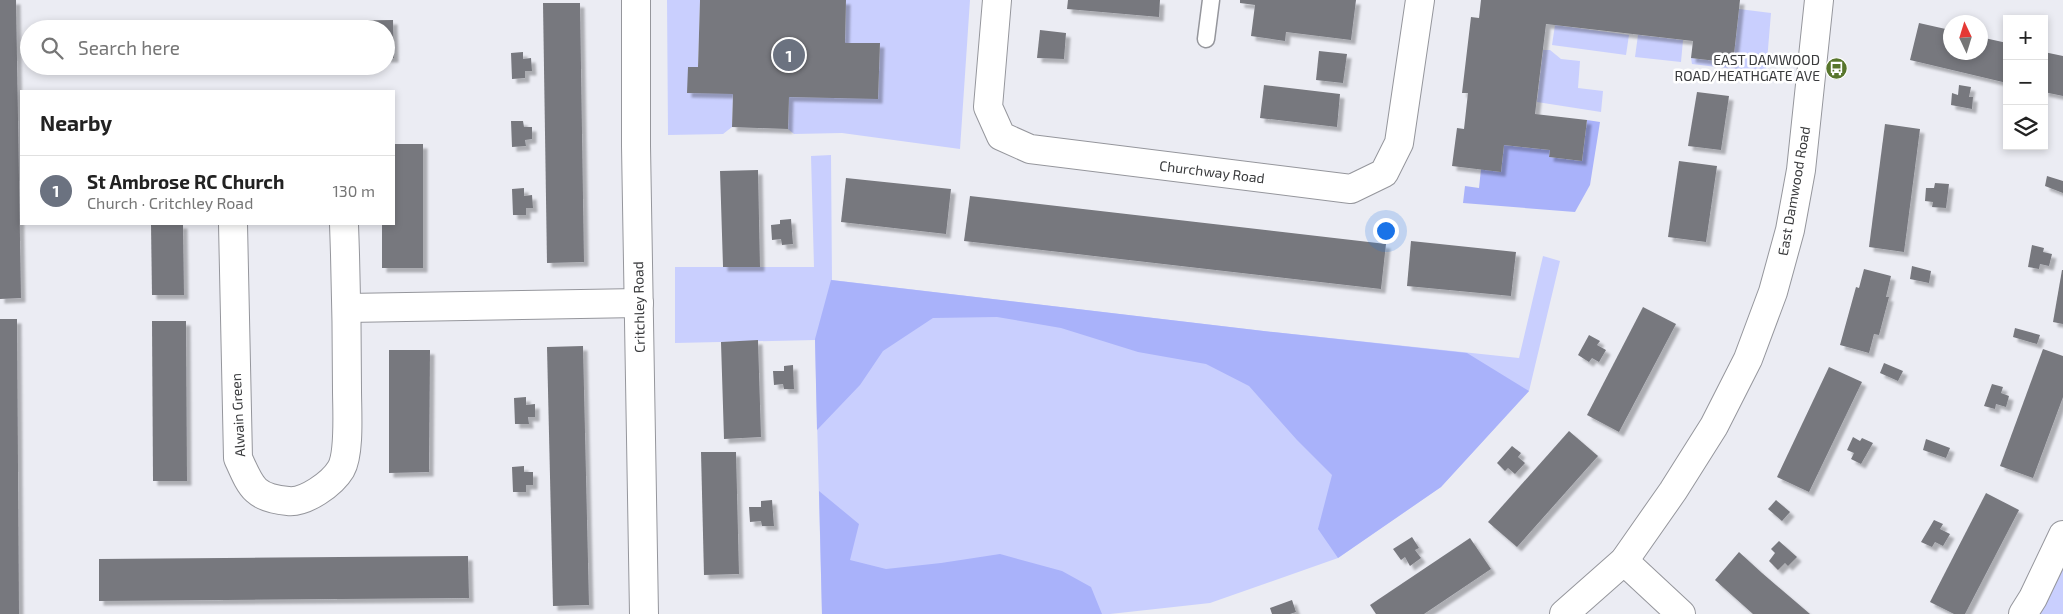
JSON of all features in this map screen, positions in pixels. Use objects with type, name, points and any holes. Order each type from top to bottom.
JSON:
[{"type":"street","name":"Critchley Road","points":[[636,0],[644,614]]},
{"type":"street","name":"Churchway Road","points":[[997,0],[988,108],[1001,136],[1030,149],[1351,189],[1384,173],[1399,143],[1420,0]]},
{"type":"street","name":"East Damwood Road","points":[[1564,614],[1624,561],[1673,491],[1714,426],[1748,359],[1773,292],[1790,230],[1801,170],[1819,0]]},
{"type":"street","name":"Alwain Green","points":[[233,225],[238,458],[252,488],[270,500],[292,502],[316,494],[341,469],[348,440],[344,225]]},
{"type":"street","points":[[347,308],[639,303]]},
{"type":"street","points":[[2023,614],[2033,598],[2063,534]]},
{"type":"street","points":[[1624,561],[1681,614]]},
{"type":"lane","points":[[1206,39],[1211,0]]},
{"type":"shaded area","points":[[667,0],[700,0],[698,67],[733,94],[732,127],[723,134],[668,135]]},
{"type":"shaded area","points":[[846,0],[970,0],[960,149],[842,133],[794,134],[788,129],[789,97],[878,98],[880,44],[845,43]]},
{"type":"shaded area","points":[[1739,9],[1771,13],[1766,73],[1692,64],[1691,58],[1733,63]]},
{"type":"shaded area","points":[[1555,25],[1629,35],[1626,55],[1552,45]]},
{"type":"shaded area","points":[[1638,35],[1683,40],[1681,62],[1635,57]]},
{"type":"shaded area","points":[[1543,50],[1550,50],[1561,59],[1580,61],[1578,88],[1603,91],[1601,112],[1537,102]]},
{"type":"shaded area","points":[[1587,120],[1600,122],[1590,185],[1575,212],[1463,203],[1465,186],[1479,188],[1481,169],[1501,172],[1504,145],[1550,150],[1549,157],[1582,161]]},
{"type":"shaded area","points":[[831,155],[832,280],[1273,332],[1519,358],[1543,256],[1560,261],[1529,391],[1441,487],[1338,558],[1210,603],[1110,614],[822,614],[815,340],[675,343],[675,267],[814,267],[811,156]]},
{"type":"shaded area","points":[[831,280],[1467,353],[1529,391],[1441,487],[1338,558],[1318,529],[1332,475],[1297,440],[1249,386],[1206,364],[1138,352],[1061,328],[997,317],[933,318],[883,351],[860,385],[817,430],[815,339]]},
{"type":"shaded area","points":[[819,491],[859,524],[850,560],[886,569],[1000,554],[1062,571],[1091,587],[1102,614],[822,614]]},
{"type":"shaded area","points":[[2063,566],[2063,614],[2039,614],[2050,596]]},
{"type":"building","points":[[0,0],[16,0],[21,298],[0,299]]},
{"type":"building","points":[[700,0],[846,0],[845,43],[880,43],[878,99],[789,97],[788,129],[732,127],[733,94],[687,93],[688,67],[698,67]]},
{"type":"building","points":[[1068,0],[1160,0],[1159,17],[1067,9]]},
{"type":"building","points":[[1240,0],[1356,0],[1351,40],[1286,32],[1285,41],[1251,36],[1255,5],[1240,3]]},
{"type":"building","points":[[1481,0],[1740,0],[1733,63],[1691,58],[1693,41],[1546,24],[1535,114],[1587,120],[1582,161],[1549,157],[1550,150],[1504,145],[1501,172],[1452,166],[1457,128],[1464,129],[1468,93],[1462,93],[1471,17],[1479,18]]},
{"type":"building","points":[[543,3],[580,3],[584,262],[547,263]]},
{"type":"building","points":[[1919,23],[1943,28],[1943,60],[1988,60],[1988,39],[2003,42],[2003,82],[1910,60]]},
{"type":"building","points":[[1040,30],[1066,33],[1064,59],[1037,58]]},
{"type":"building","points":[[1319,51],[1347,54],[1343,83],[1316,80]]},
{"type":"building","points":[[523,52],[523,59],[531,58],[532,71],[525,71],[525,78],[512,79],[511,53]]},
{"type":"building","points":[[2048,53],[2063,56],[2063,96],[2048,93]]},
{"type":"building","points":[[1264,85],[1340,94],[1337,127],[1260,118]]},
{"type":"building","points":[[1959,85],[1971,87],[1969,97],[1973,97],[1972,109],[1951,105],[1952,93],[1958,95]]},
{"type":"building","points":[[1697,92],[1729,96],[1721,150],[1688,146]]},
{"type":"building","points":[[511,121],[523,121],[524,127],[532,127],[532,139],[525,140],[526,146],[512,147]]},
{"type":"building","points":[[1885,124],[1920,129],[1904,252],[1869,247]]},
{"type":"building","points":[[395,144],[423,144],[423,268],[382,268],[382,225],[395,225]]},
{"type":"building","points":[[1679,161],[1717,166],[1706,242],[1668,237]]},
{"type":"building","points":[[758,170],[760,267],[723,267],[720,171]]},
{"type":"building","points":[[2047,176],[2063,181],[2063,193],[2045,186]]},
{"type":"building","points":[[846,178],[951,189],[946,234],[841,222]]},
{"type":"building","points":[[1935,183],[1949,184],[1946,208],[1932,207],[1933,202],[1925,201],[1926,188],[1934,188]]},
{"type":"building","points":[[524,188],[524,196],[532,195],[533,208],[526,208],[526,215],[513,215],[512,189]]},
{"type":"building","points":[[970,196],[1386,244],[1381,289],[964,241]]},
{"type":"building","points":[[791,219],[793,244],[782,245],[781,239],[772,240],[771,225],[780,224],[780,220]]},
{"type":"building","points":[[151,225],[183,225],[184,295],[152,295]]},
{"type":"building","points":[[1411,241],[1516,252],[1511,296],[1407,286]]},
{"type":"building","points":[[2032,245],[2044,248],[2043,252],[2052,254],[2049,266],[2040,264],[2039,269],[2028,267]]},
{"type":"building","points":[[1912,266],[1931,271],[1929,283],[1910,279]]},
{"type":"building","points":[[1864,269],[1891,276],[1886,297],[1889,297],[1879,335],[1874,334],[1869,353],[1840,345],[1856,287],[1859,288]]},
{"type":"building","points":[[2063,270],[2063,324],[2053,322]]},
{"type":"building","points":[[1643,307],[1676,324],[1619,432],[1587,415]]},
{"type":"building","points":[[0,319],[17,319],[19,614],[0,614]]},
{"type":"building","points":[[152,321],[186,321],[187,481],[153,481]]},
{"type":"building","points":[[2015,328],[2040,335],[2037,344],[2013,337]]},
{"type":"building","points":[[1589,335],[1600,341],[1597,345],[1606,350],[1599,362],[1592,358],[1589,362],[1578,355]]},
{"type":"building","points":[[758,340],[761,437],[724,439],[721,342]]},
{"type":"building","points":[[583,346],[589,605],[553,606],[547,347]]},
{"type":"building","points":[[2043,349],[2063,356],[2063,397],[2033,478],[2000,466]]},
{"type":"building","points":[[389,350],[430,350],[429,472],[389,473]]},
{"type":"building","points":[[1884,363],[1903,371],[1898,381],[1880,373]]},
{"type":"building","points":[[793,365],[794,389],[784,389],[783,384],[774,385],[773,371],[784,371],[784,366]]},
{"type":"building","points":[[1829,367],[1862,382],[1809,492],[1777,477]]},
{"type":"building","points":[[1992,384],[2003,387],[2001,393],[2009,396],[2006,407],[1996,404],[1995,409],[1984,406]]},
{"type":"building","points":[[526,397],[526,405],[535,404],[535,417],[528,417],[529,424],[515,424],[514,398]]},
{"type":"building","points":[[1569,431],[1598,456],[1517,547],[1488,522]]},
{"type":"building","points":[[1853,437],[1860,441],[1862,438],[1873,443],[1861,464],[1851,459],[1854,453],[1847,450]]},
{"type":"building","points":[[1926,439],[1950,448],[1946,458],[1923,450]]},
{"type":"building","points":[[1512,446],[1521,453],[1518,457],[1525,463],[1515,474],[1508,468],[1505,471],[1497,463]]},
{"type":"building","points":[[701,452],[736,452],[739,574],[704,575]]},
{"type":"building","points":[[524,466],[524,472],[533,472],[533,485],[526,485],[526,492],[513,492],[512,467]]},
{"type":"building","points":[[1986,493],[2019,510],[1965,614],[1954,614],[1930,602]]},
{"type":"building","points":[[772,500],[774,526],[762,526],[761,521],[750,522],[749,507],[761,507],[761,501]]},
{"type":"building","points":[[1776,500],[1790,512],[1782,521],[1768,509]]},
{"type":"building","points":[[1934,520],[1943,524],[1940,529],[1950,534],[1943,546],[1935,542],[1932,547],[1921,542]]},
{"type":"building","points":[[1412,537],[1419,548],[1415,550],[1421,558],[1410,566],[1405,557],[1401,560],[1393,549]]},
{"type":"building","points":[[1470,538],[1491,569],[1424,614],[1376,614],[1370,605]]},
{"type":"building","points":[[1779,541],[1797,557],[1788,566],[1785,563],[1778,570],[1769,561],[1775,553],[1771,549]]},
{"type":"building","points":[[1739,552],[1810,614],[1753,614],[1715,580]]},
{"type":"building","points":[[468,556],[469,598],[99,601],[99,559]]},
{"type":"building","points":[[1292,600],[1296,612],[1272,614],[1270,608]]},
{"type":"place","name":"St Ambrose RC Church","points":[[789,55]]},
{"type":"place","name":"EAST DAMWOOD ROAD/HEATHGATE AVE","points":[[1836,68]]}]
